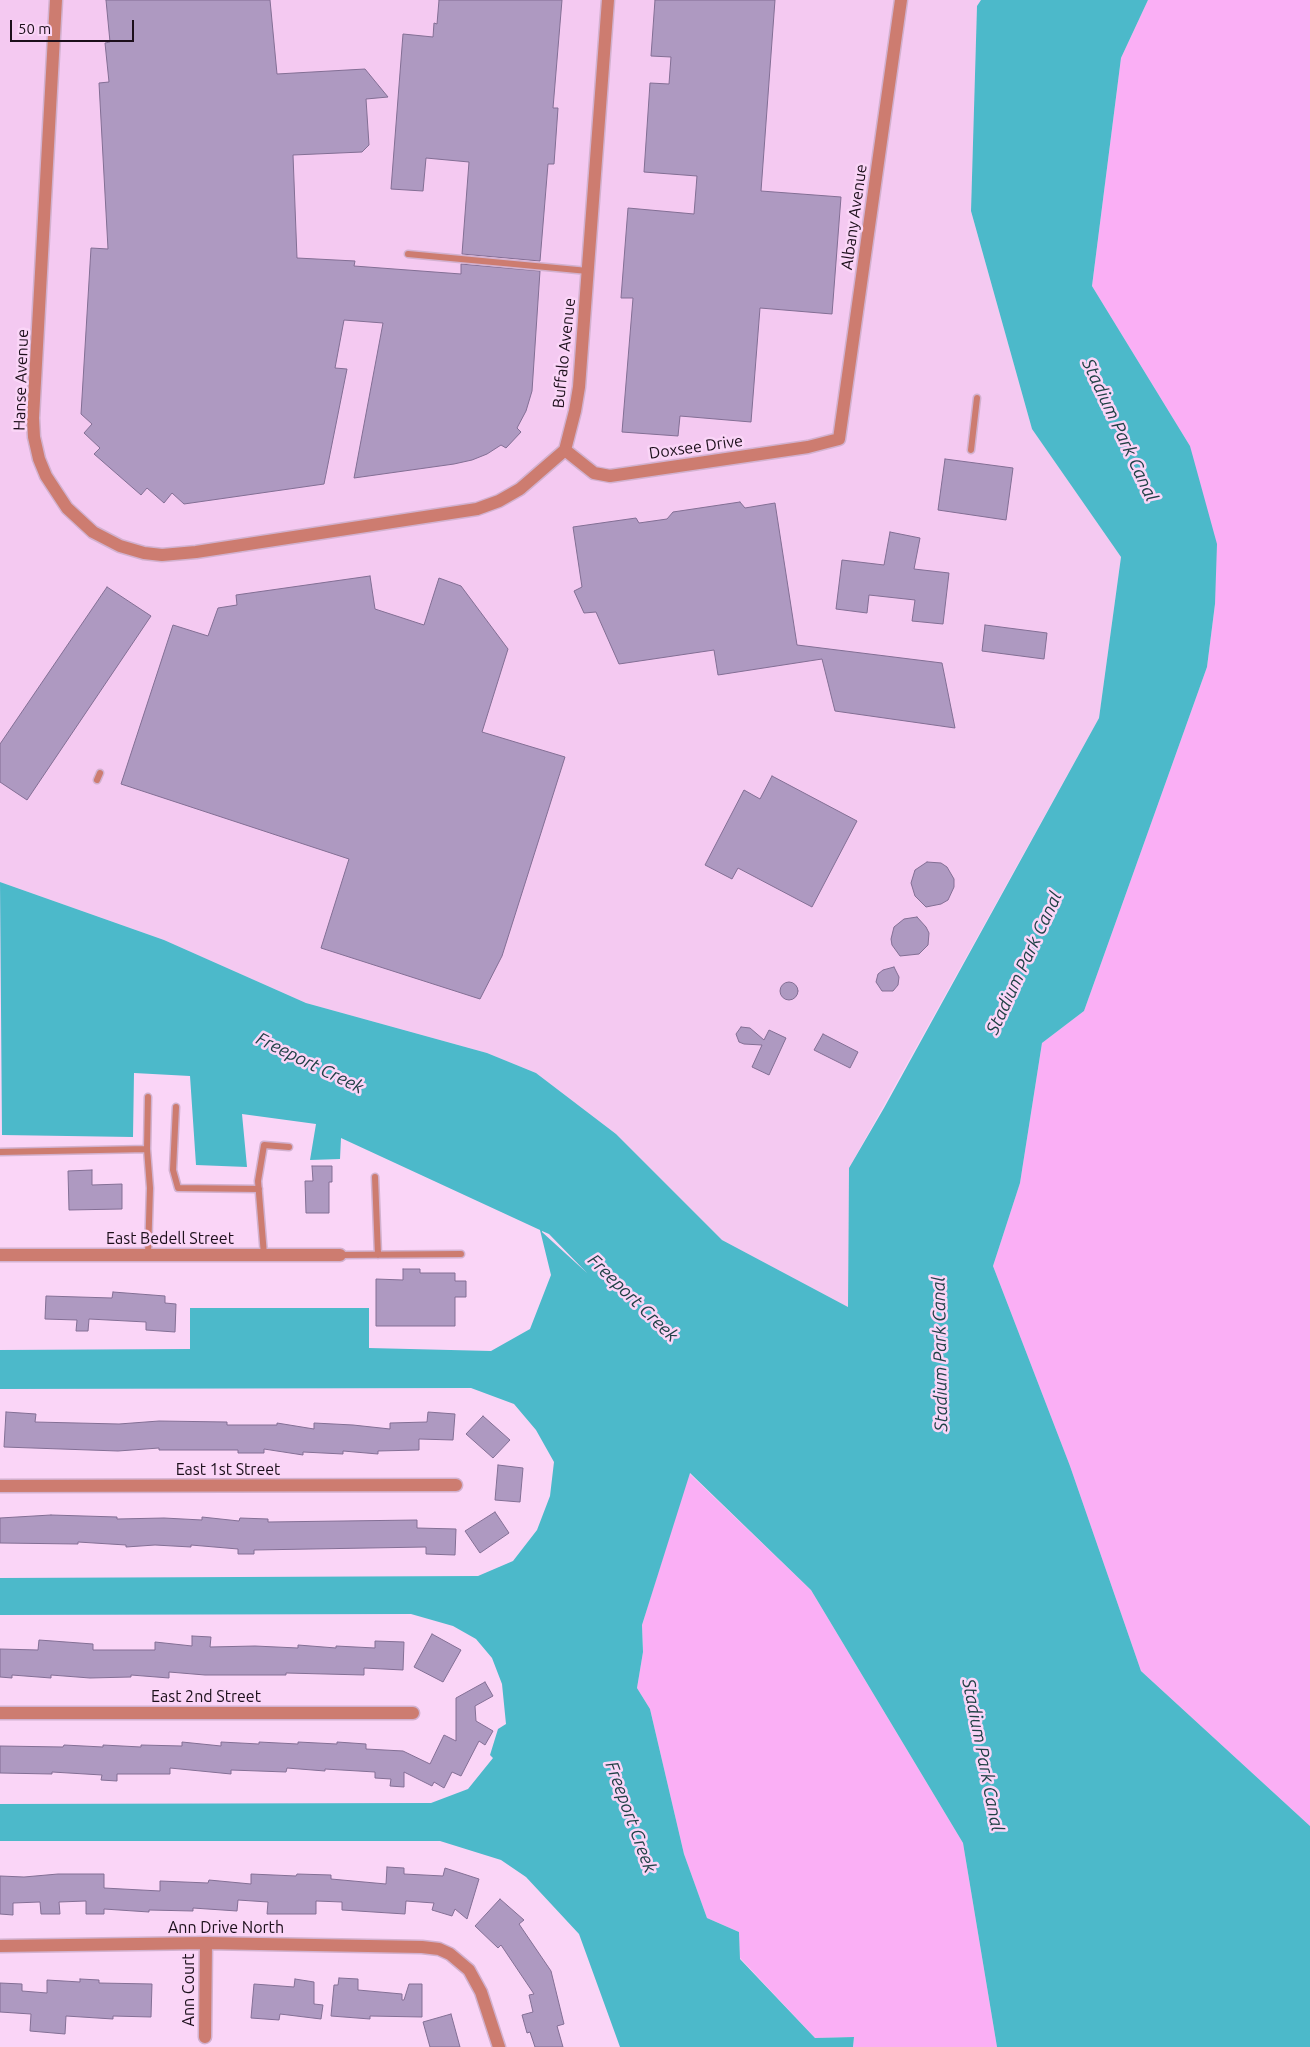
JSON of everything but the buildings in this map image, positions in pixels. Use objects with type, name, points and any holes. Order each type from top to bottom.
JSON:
[{"type":"street","name":"Hanse Avenue","points":[[56,0],[34,437],[39,459],[46,476],[67,508],[93,532],[120,546],[144,553],[162,555],[196,552],[477,509],[500,500],[520,489],[565,450]]},
{"type":"street","name":"Buffalo Avenue","points":[[565,450],[579,387],[608,0]]},
{"type":"street","name":"Albany Avenue","points":[[839,439],[901,0]]},
{"type":"street","name":"Doxsee Drive","points":[[565,450],[594,473],[610,476],[800,448],[839,439]]},
{"type":"street","name":"East Bedell Street","points":[[0,1255],[340,1255]]},
{"type":"street","name":"East 1st Street","points":[[0,1486],[456,1485]]},
{"type":"street","name":"East 2nd Street","points":[[0,1713],[413,1712]]},
{"type":"street","name":"Ann Drive North","points":[[0,1946],[206,1944],[422,1947],[439,1949],[450,1954],[469,1970],[481,1992],[499,2047]]},
{"type":"street","name":"Ann Court","points":[[205,2036],[206,1944]]},
{"type":"lane","points":[[408,254],[588,271]]},
{"type":"lane","points":[[971,450],[977,398]]},
{"type":"lane","points":[[97,780],[100,773]]},
{"type":"lane","points":[[148,1097],[147,1148],[150,1188],[148,1255]]},
{"type":"lane","points":[[176,1107],[173,1170],[178,1188],[259,1189]]},
{"type":"lane","points":[[264,1255],[258,1181],[264,1145],[290,1146]]},
{"type":"lane","points":[[0,1152],[147,1148]]},
{"type":"lane","points":[[375,1177],[378,1255]]},
{"type":"lane","points":[[340,1255],[461,1254]]},
{"type":"shaded area","points":[[0,0],[981,0],[977,6],[971,211],[1032,429],[1121,557],[1099,718],[849,1168],[848,1307],[722,1240],[616,1134],[536,1073],[487,1053],[306,1003],[164,940],[0,882]]},
{"type":"shaded area","points":[[1148,0],[1310,0],[1310,1826],[1141,1671],[1070,1466],[993,1266],[1020,1183],[1042,1043],[1084,1011],[1207,667],[1215,604],[1190,446],[1092,286],[1121,58]]},
{"type":"shaded area","points":[[689,1473],[811,1590],[963,1843],[997,2047],[853,2047],[854,2037],[815,2038],[740,1958],[739,1932],[707,1918],[684,1854],[650,1709],[637,1688],[643,1652],[642,1625]]},
{"type":"water","points":[[981,0],[1148,0],[1121,58],[1092,286],[1190,446],[1217,544],[1215,604],[1207,667],[1084,1011],[1042,1043],[1020,1183],[993,1266],[1070,1466],[1141,1671],[1310,1826],[1310,2047],[997,2047],[963,1843],[811,1590],[690,1473],[642,1625],[643,1652],[637,1688],[650,1709],[684,1854],[707,1918],[739,1932],[740,1959],[815,2038],[854,2037],[853,2047],[620,2047],[579,1934],[526,1877],[501,1860],[440,1841],[0,1841],[0,1804],[431,1803],[468,1789],[493,1758],[490,1755],[498,1729],[506,1724],[502,1684],[492,1658],[476,1639],[453,1626],[411,1614],[0,1615],[0,1578],[478,1576],[513,1561],[537,1530],[550,1496],[554,1462],[536,1430],[514,1404],[471,1388],[0,1389],[0,1350],[190,1349],[190,1308],[369,1308],[369,1348],[491,1351],[530,1329],[551,1275],[540,1230],[341,1138],[340,1159],[310,1160],[316,1124],[242,1114],[247,1167],[196,1165],[190,1076],[134,1073],[133,1137],[2,1135],[0,882],[164,940],[306,1003],[487,1053],[536,1073],[616,1134],[722,1240],[848,1307],[849,1168],[1099,718],[1121,557],[1032,429],[971,211],[977,6]],"holes":[[[542,1231],[549,1234],[587,1273]]]},
{"type":"water label","name":"Stadium Park Canal","points":[[1120,430]]},
{"type":"water label","name":"Stadium Park Canal","points":[[1024,963]]},
{"type":"water label","name":"Freeport Creek","points":[[310,1063]]},
{"type":"water label","name":"Freeport Creek","points":[[633,1298]]},
{"type":"water label","name":"Stadium Park Canal","points":[[940,1354]]},
{"type":"water label","name":"Stadium Park Canal","points":[[983,1755]]},
{"type":"water label","name":"Freeport Creek","points":[[631,1817]]}]
